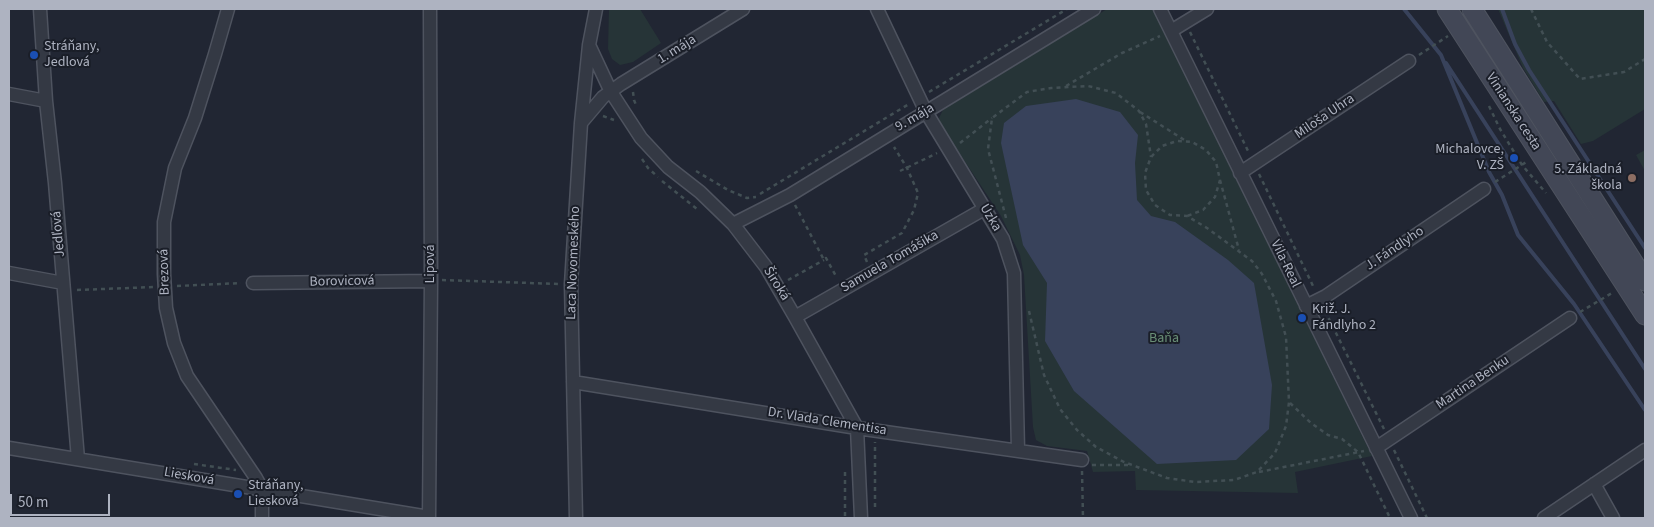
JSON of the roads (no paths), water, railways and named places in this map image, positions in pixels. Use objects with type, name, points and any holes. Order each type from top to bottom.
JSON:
[{"type":"main road","name":"Vinianska cesta","points":[[1447,9],[1645,315]]},
{"type":"main road","name":"Vinianska cesta","points":[[1472,9],[1645,281]]},
{"type":"street","name":"Jedľová","points":[[40,9],[46,101],[78,459]]},
{"type":"street","name":"Brezová","points":[[228,9],[195,118],[175,168],[164,222],[166,308],[174,343],[187,376],[262,489]]},
{"type":"street","name":"Lipová","points":[[429,518],[432,281],[430,9]]},
{"type":"street","name":"Laca Novomeského","points":[[576,518],[571,284],[581,122],[589,45],[596,9]]},
{"type":"street","name":"1. mája","points":[[581,122],[603,97],[743,9]]},
{"type":"street","name":"Úzka","points":[[877,9],[926,112],[1003,239],[1014,273],[1018,450]]},
{"type":"street","name":"9. mája","points":[[733,224],[790,195],[1094,9]]},
{"type":"street","name":"Vila-Real","points":[[1160,9],[1411,518]]},
{"type":"street","points":[[1170,31],[1207,9]]},
{"type":"street","name":"Široká","points":[[589,45],[611,92],[641,138],[668,167],[700,192],[733,224],[749,243],[795,317],[857,428],[861,518]]},
{"type":"street","name":"Miloša Uhra","points":[[1240,173],[1409,61]]},
{"type":"street","points":[[9,94],[46,101]]},
{"type":"street","name":"J. Fándlyho","points":[[1306,306],[1484,189]]},
{"type":"street","name":"Samuela Tomášika","points":[[795,317],[984,209]]},
{"type":"street","points":[[9,274],[63,283]]},
{"type":"street","name":"Borovicová","points":[[252,283],[432,281]]},
{"type":"street","name":"Martina Benku","points":[[1376,448],[1570,318]]},
{"type":"street","name":"Dr. Vlada Clementisa","points":[[573,382],[857,428],[1082,460]]},
{"type":"street","name":"Liesková","points":[[9,448],[429,518]]},
{"type":"street","points":[[1544,518],[1645,450]]},
{"type":"street","points":[[1594,484],[1613,518]]},
{"type":"street","points":[[262,489],[262,518]]},
{"type":"water","name":"Baňa","points":[[1076,99],[1120,112],[1138,135],[1135,163],[1137,200],[1151,216],[1175,222],[1228,260],[1254,283],[1272,385],[1269,429],[1236,460],[1157,464],[1074,391],[1045,341],[1047,283],[1023,245],[1001,143],[1004,123],[1026,106]]},
{"type":"waterway","points":[[1404,9],[1441,55],[1489,172],[1502,195],[1518,235],[1574,304],[1645,410]]},
{"type":"waterway","points":[[1502,9],[1515,44],[1529,70],[1645,248]]},
{"type":"waterway","points":[[1446,63],[1645,369]]},
{"type":"place","name":"Stráňany, Jedlová","points":[[34,55]]},
{"type":"place","name":"Michalovce, V. ZŠ","points":[[1514,158]]},
{"type":"place","name":"5. Základná škola","points":[[1632,178]]},
{"type":"place","name":"Križ. J. Fándlyho 2","points":[[1302,318]]},
{"type":"place","name":"Stráňany, Liesková","points":[[238,494]]}]
